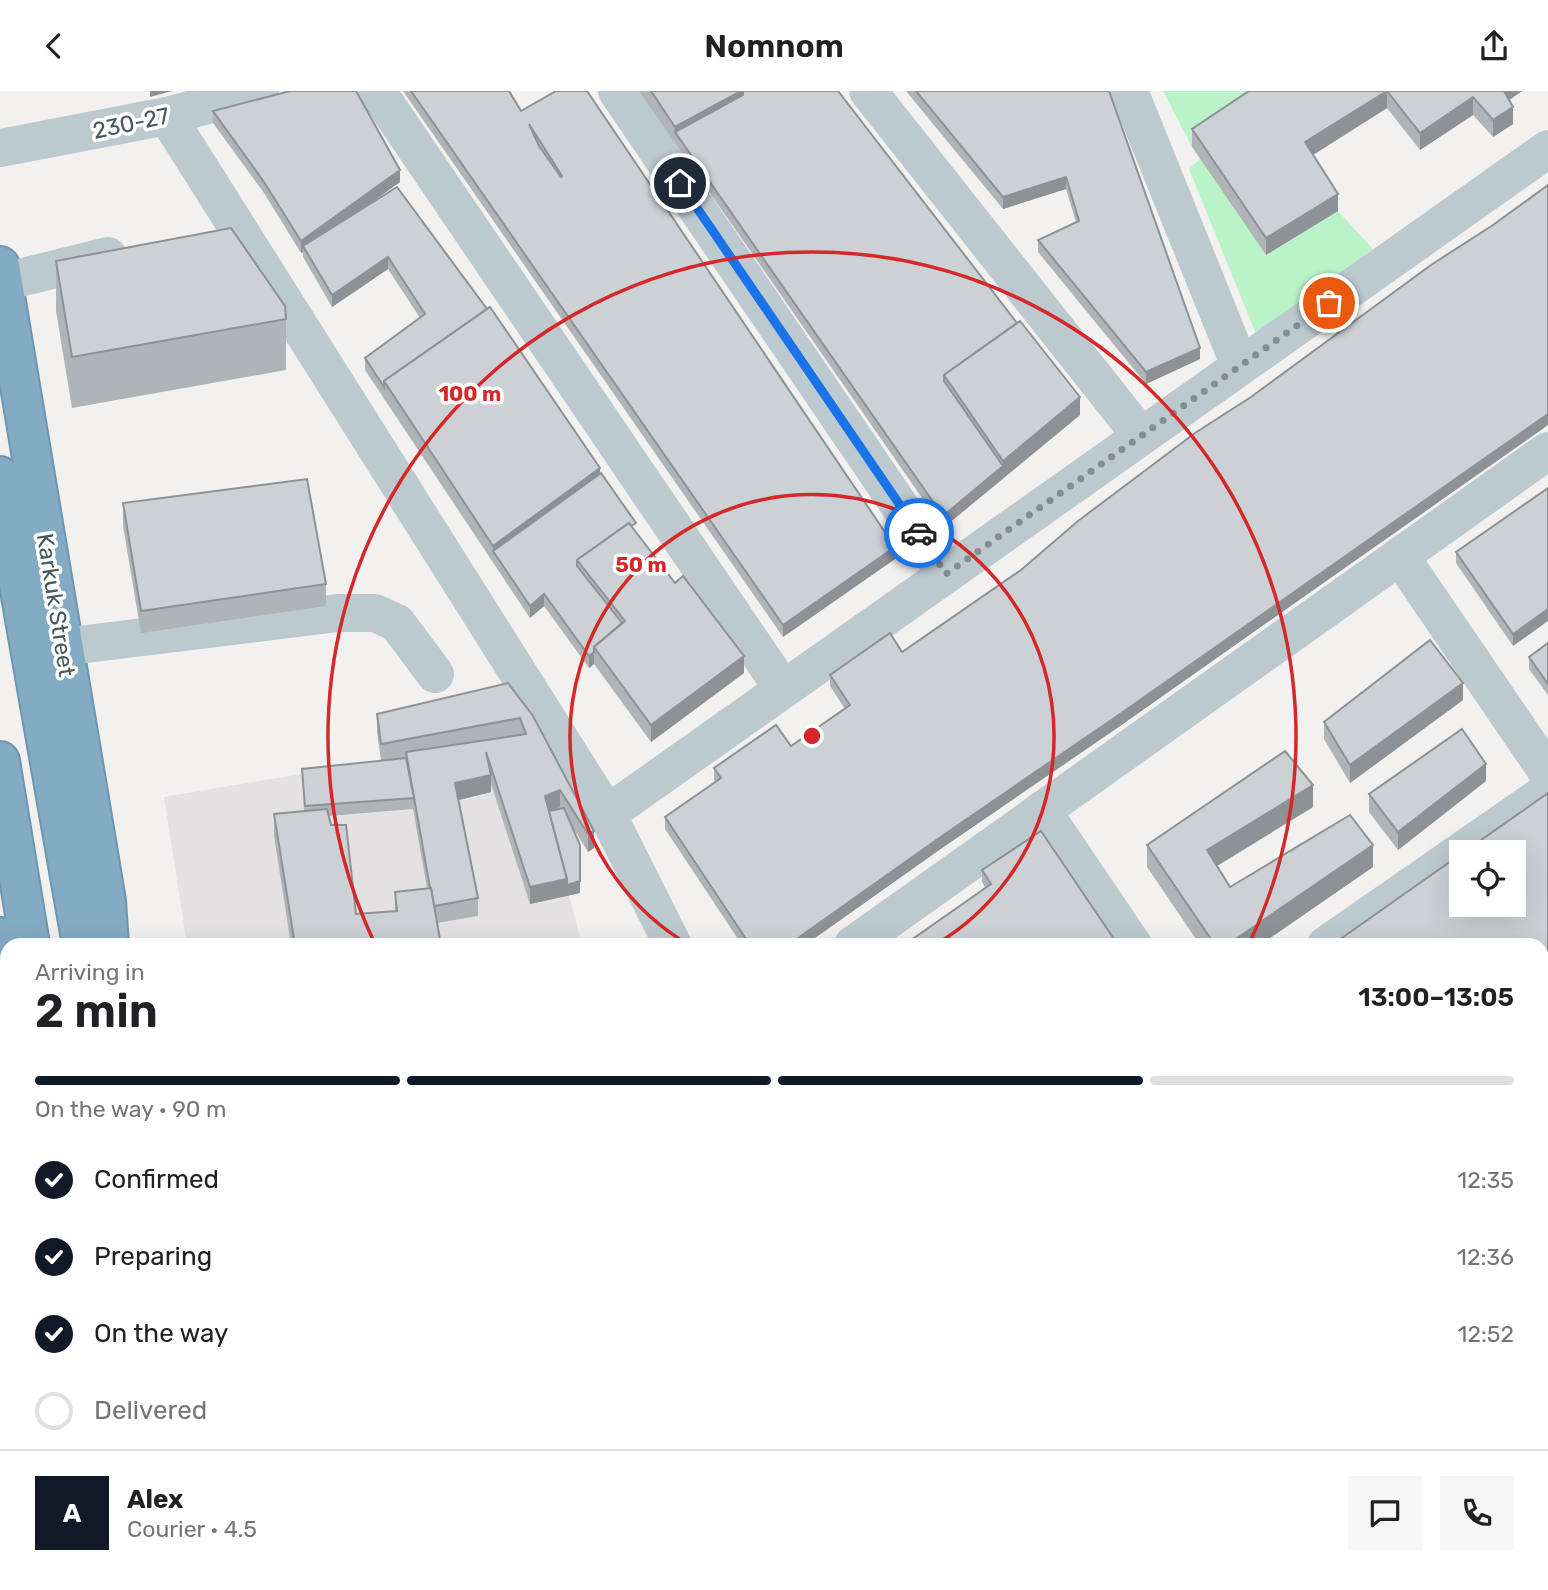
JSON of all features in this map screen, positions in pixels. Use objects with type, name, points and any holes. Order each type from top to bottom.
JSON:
[{"type":"highway","name":"Karkuk Street","points":[[1,274],[106,901],[109,938]]},
{"type":"highway","name":"Karkuk Street","points":[[0,476],[81,938]]},
{"type":"highway","points":[[0,761],[29,938]]},
{"type":"street","name":"230-27","points":[[0,148],[167,116],[260,91]]},
{"type":"street","points":[[377,91],[783,689]]},
{"type":"street","points":[[617,91],[946,574]]},
{"type":"street","points":[[868,91],[1141,436]]},
{"type":"street","points":[[1129,91],[1240,366]]},
{"type":"street","points":[[167,116],[607,814],[669,938]]},
{"type":"street","points":[[607,814],[1548,149]]},
{"type":"street","points":[[197,236],[236,227]]},
{"type":"street","points":[[1,274],[144,248]]},
{"type":"street","points":[[863,938],[1548,451]]},
{"type":"street","points":[[1400,556],[1548,773]]},
{"type":"street","points":[[62,647],[338,613],[374,613],[397,623],[435,674]]},
{"type":"street","points":[[1336,938],[1548,791]]},
{"type":"street","points":[[1042,810],[1128,938]]},
{"type":"shaded area","points":[[528,736],[580,938],[186,938],[164,797]]},
{"type":"green space","points":[[1163,91],[1274,91],[1192,147]]},
{"type":"green space","points":[[1200,159],[1266,255],[1338,211],[1373,249],[1258,339],[1189,169]]},
{"type":"building","points":[[290,91],[356,91],[400,170],[301,241],[264,182],[213,111]]},
{"type":"building","points":[[411,91],[509,91],[521,111],[556,91],[587,91],[895,547],[783,625]],"holes":[[[529,124],[562,176],[539,146]]]},
{"type":"building","points":[[651,91],[741,91],[675,127]]},
{"type":"building","points":[[743,91],[838,91],[1017,323],[944,375],[944,381],[1003,466],[943,516],[675,132],[743,95]]},
{"type":"building","points":[[916,91],[1109,91],[1200,348],[1146,372],[1038,240],[1079,221],[1066,177],[1003,197]]},
{"type":"building","points":[[1249,91],[1387,91],[1305,142],[1338,194],[1266,238],[1192,129]]},
{"type":"building","points":[[1387,91],[1504,91],[1513,107],[1493,120],[1473,97],[1420,133]]},
{"type":"building","points":[[1548,185],[1548,414],[798,938],[745,938],[665,817],[721,778],[714,768],[776,725],[791,746],[850,705],[830,675],[890,633],[902,652],[1021,570],[1078,521],[1195,433],[1251,397],[1431,265]]},
{"type":"building","points":[[397,187],[487,309],[384,381],[384,387],[365,358],[425,314],[388,257],[332,295],[303,246]]},
{"type":"building","points":[[231,228],[285,306],[286,319],[72,357],[56,261]]},
{"type":"building","points":[[490,307],[600,468],[493,546],[384,381]]},
{"type":"building","points":[[1020,321],[1080,397],[1003,461],[944,375]]},
{"type":"building","points":[[601,473],[636,523],[631,526],[629,523],[577,560],[577,566],[622,623],[594,647],[594,652],[589,656],[544,594],[530,606],[493,551]]},
{"type":"building","points":[[307,479],[326,584],[141,611],[123,503]]},
{"type":"building","points":[[1548,488],[1548,609],[1513,634],[1456,552]]},
{"type":"building","points":[[629,523],[675,583],[683,576],[744,656],[651,725],[594,647],[625,621],[577,560]]},
{"type":"building","points":[[1430,640],[1463,683],[1350,765],[1324,722]]},
{"type":"building","points":[[1548,643],[1548,684],[1529,657]]},
{"type":"building","points":[[508,683],[533,716],[594,831],[588,834],[560,790],[545,796],[567,879],[530,887],[486,752],[491,775],[455,783],[478,898],[434,906],[406,752],[526,734],[520,718],[381,744],[377,714]]},
{"type":"building","points":[[1462,729],[1486,764],[1398,832],[1369,794]]},
{"type":"building","points":[[1285,751],[1313,785],[1207,850],[1230,887],[1350,815],[1373,845],[1237,938],[1210,938],[1147,845]]},
{"type":"building","points":[[406,758],[414,798],[305,806],[302,769]]},
{"type":"building","points":[[1548,793],[1548,938],[1342,938],[1449,862],[1449,917],[1526,917],[1526,840],[1481,840]]},
{"type":"building","points":[[564,808],[580,845],[580,881],[567,885],[549,811]]},
{"type":"building","points":[[327,809],[331,825],[346,825],[356,914],[397,911],[395,892],[431,888],[440,938],[294,938],[274,814]]},
{"type":"building","points":[[1041,831],[1113,938],[914,938],[991,884],[982,870]]},
{"type":"way so far","points":[[919,533],[946,574],[1329,303]]},
{"type":"route","points":[[680,183],[919,533]]}]
